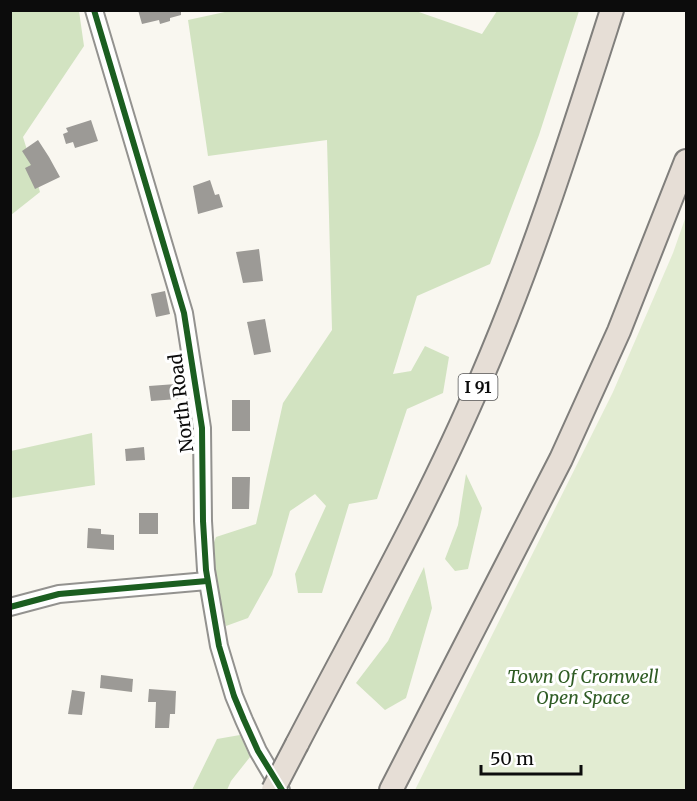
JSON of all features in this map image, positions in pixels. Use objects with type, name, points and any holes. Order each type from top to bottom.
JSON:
[{"type":"highway","name":"I 91","points":[[273,790],[438,472],[480,381],[505,323],[545,214],[612,10]]},
{"type":"highway","points":[[391,790],[561,459],[619,331],[687,161]]},
{"type":"street","name":"North Road","points":[[94,10],[184,313],[202,428],[203,521],[207,580],[219,646],[234,696],[250,735],[282,790]]},
{"type":"street","points":[[10,607],[59,594],[207,580]]},
{"type":"green space","points":[[234,10],[416,11],[482,34],[497,11],[579,11],[539,135],[490,264],[417,296],[393,374],[411,371],[425,346],[449,357],[443,393],[407,409],[377,499],[349,504],[322,593],[298,593],[295,574],[326,506],[315,494],[290,511],[272,575],[248,618],[226,626],[207,561],[216,537],[256,524],[283,403],[332,330],[327,140],[208,156],[188,20]]},
{"type":"green space","points":[[11,11],[79,11],[84,46],[23,137],[40,192],[11,215]]},
{"type":"green space","name":"Town Of Cromwell Open Space","points":[[686,216],[686,790],[415,790],[613,392],[673,253]]},
{"type":"green space","points":[[92,433],[95,485],[11,498],[11,451]]},
{"type":"green space","points":[[466,474],[482,508],[468,569],[455,571],[445,559],[458,525]]},
{"type":"green space","points":[[424,567],[432,608],[406,698],[385,710],[356,683],[388,641]]},
{"type":"green space","points":[[240,735],[250,757],[231,781],[227,790],[192,790],[217,739]]},
{"type":"building","points":[[138,10],[181,10],[181,15],[160,24],[159,20],[142,24]]},
{"type":"building","points":[[91,120],[98,141],[75,148],[73,142],[66,144],[63,134],[68,132],[66,128]]},
{"type":"building","points":[[38,140],[60,177],[35,189],[25,168],[31,165],[22,151]]},
{"type":"building","points":[[210,180],[215,195],[219,194],[223,207],[198,214],[193,186]]},
{"type":"building","points":[[259,249],[263,281],[243,283],[236,252]]},
{"type":"building","points":[[165,291],[170,314],[156,317],[151,294]]},
{"type":"building","points":[[265,319],[271,352],[254,355],[247,322]]},
{"type":"building","points":[[176,384],[178,399],[151,401],[149,386]]},
{"type":"building","points":[[232,400],[250,400],[250,431],[232,431]]},
{"type":"building","points":[[144,447],[145,460],[126,461],[125,449]]},
{"type":"building","points":[[232,477],[250,477],[249,509],[232,509]]},
{"type":"building","points":[[139,513],[158,513],[158,534],[139,534]]},
{"type":"building","points":[[88,528],[101,529],[101,534],[114,535],[114,550],[87,548]]},
{"type":"building","points":[[101,675],[133,679],[132,692],[100,688]]},
{"type":"building","points":[[149,689],[176,691],[175,714],[170,714],[169,728],[155,728],[156,702],[148,702]]},
{"type":"building","points":[[72,690],[85,692],[82,715],[68,714]]},
{"type":"cycle path","points":[[94,10],[184,313],[202,428],[206,570],[219,646],[244,720],[258,751],[282,790]]},
{"type":"cycle path","points":[[10,607],[59,594],[207,581]]}]
